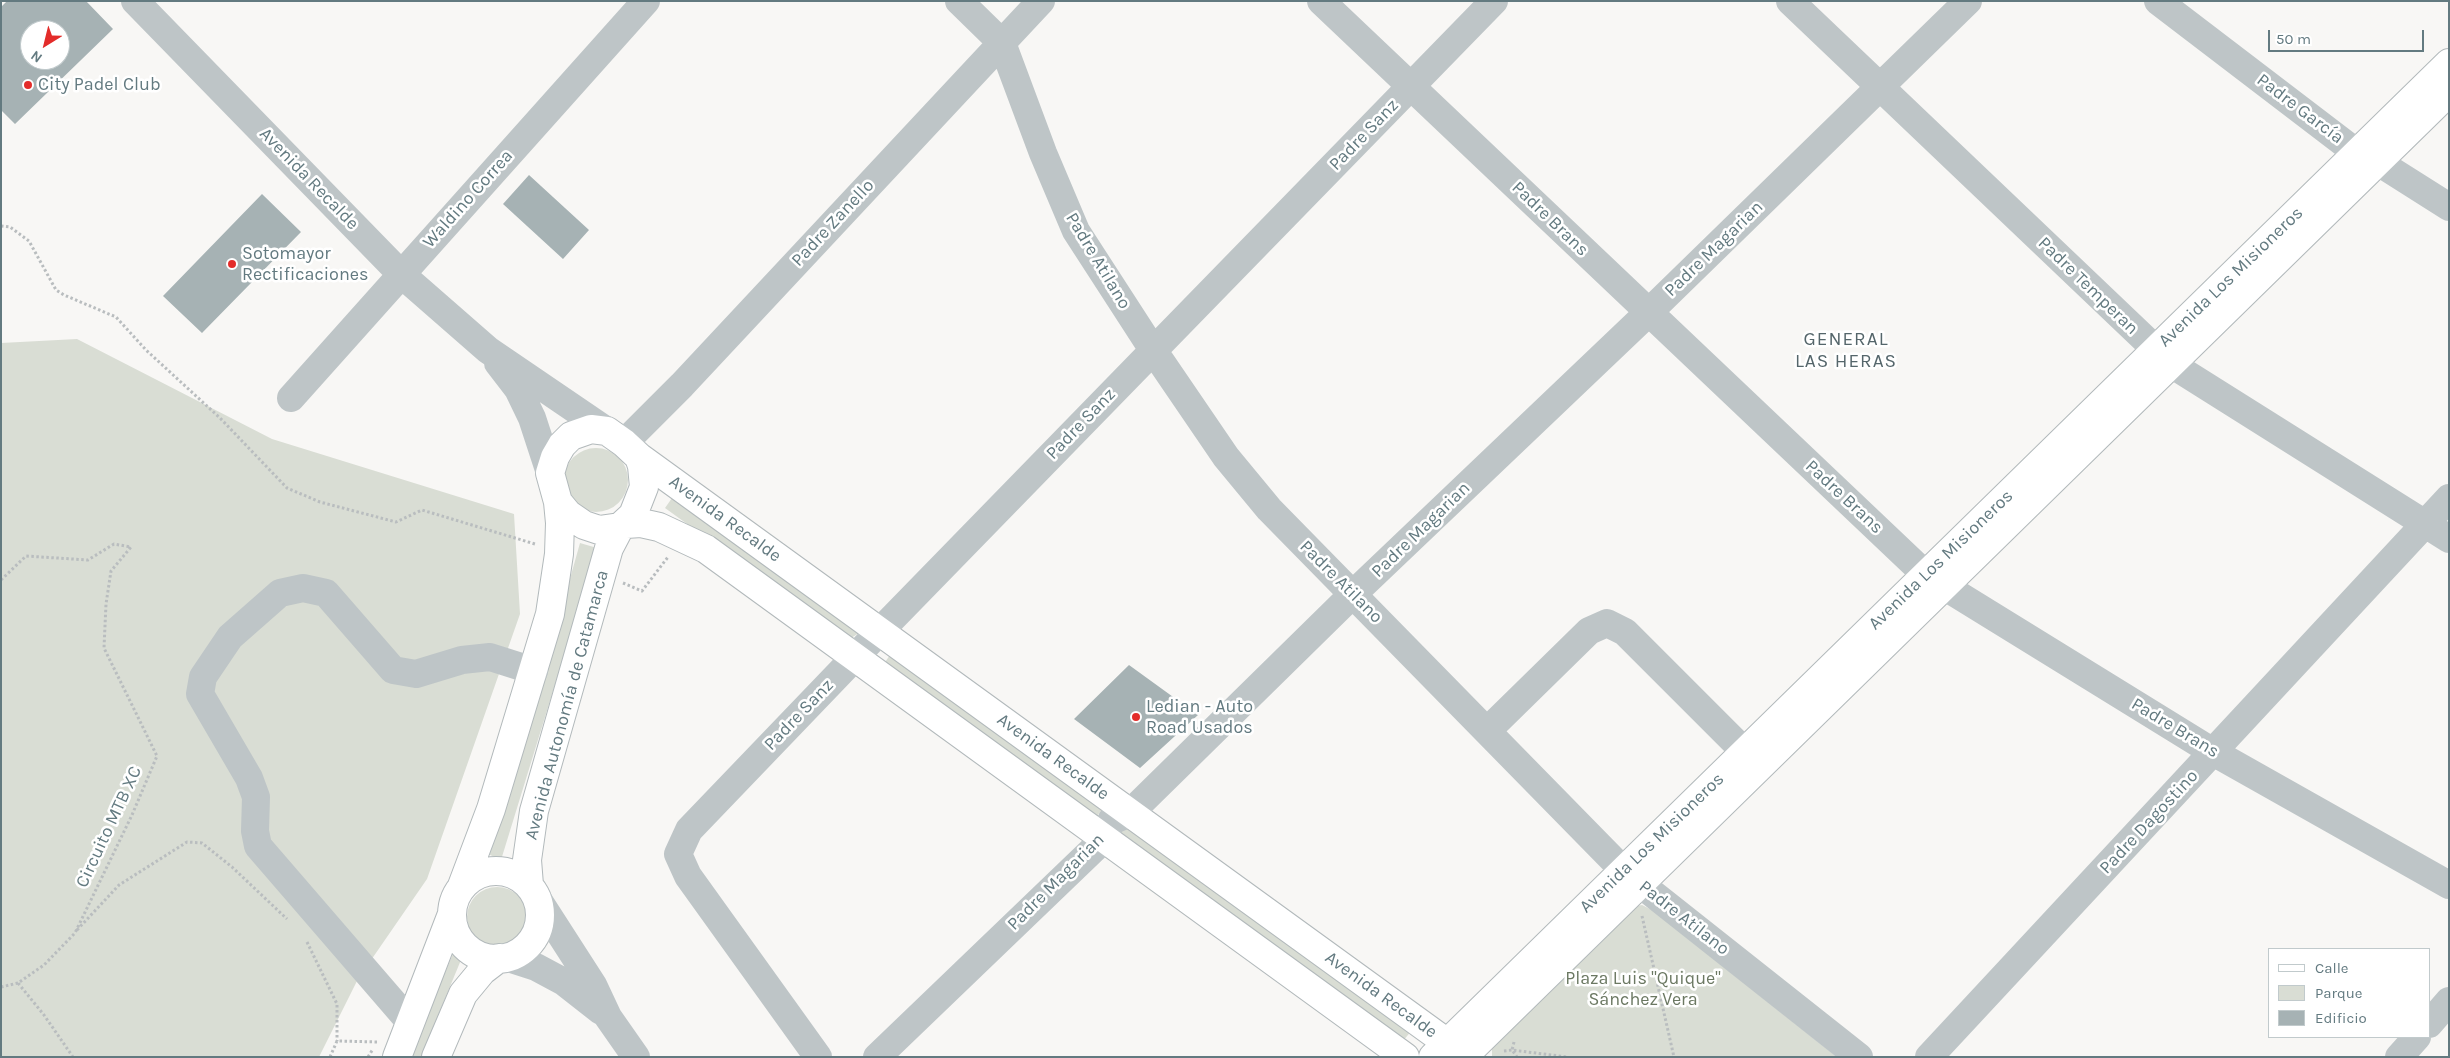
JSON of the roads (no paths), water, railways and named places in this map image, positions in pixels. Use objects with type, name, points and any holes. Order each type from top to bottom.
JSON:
[{"type":"main road","name":"Avenida Los Misioneros","points":[[1455,1054],[1632,877],[2367,157],[2449,63]]},
{"type":"main road","name":"Avenida Los Misioneros","points":[[2367,157],[2449,92]]},
{"type":"main road","points":[[397,1057],[491,810],[550,614],[559,554],[560,523],[558,502],[550,473],[554,457],[571,436],[591,429],[623,444],[644,487],[640,501],[623,525],[599,530],[584,525],[568,514],[558,502]]},
{"type":"main road","name":"Avenida Recalde","points":[[623,444],[1130,812],[1455,1054]]},
{"type":"main road","name":"Avenida Recalde","points":[[623,525],[641,523],[659,527],[706,549],[1404,1057]]},
{"type":"main road","name":"Avenida Autonomía de Catamarca","points":[[533,891],[526,860],[534,811],[609,548],[623,525]]},
{"type":"main road","name":"Avenida Los Misioneros","points":[[1632,877],[1745,752],[1935,581]]},
{"type":"main road","points":[[436,1057],[463,994],[482,970],[502,958],[525,948],[534,938],[539,925],[540,911],[533,891],[509,873],[487,871],[473,876],[462,886]]},
{"type":"main road","points":[[452,914],[454,929],[462,942],[472,952],[485,957],[502,958]]},
{"type":"street","name":"Avenida Recalde","points":[[135,1],[402,274],[488,350],[623,444]]},
{"type":"street","name":"Padre Atilano","points":[[959,1],[1002,43],[1043,152],[1076,231],[1153,350],[1226,457],[1269,509],[1632,877],[1859,1057]]},
{"type":"street","name":"Padre Zanello","points":[[623,444],[682,385],[1041,1]]},
{"type":"street","name":"Padre Brans","points":[[1321,1],[1648,313],[1935,581],[2214,752],[2449,885]]},
{"type":"street","name":"Padre Sanz","points":[[818,1057],[688,876],[678,854],[689,830],[854,657],[1494,1]]},
{"type":"street","name":"Padre Temperan","points":[[1790,1],[2163,357],[2449,539]]},
{"type":"street","name":"Padre Magarian","points":[[877,1057],[1104,839],[1111,821],[1130,812],[1353,594],[1648,313],[1968,1]]},
{"type":"street","name":"Padre García","points":[[2158,1],[2367,157],[2449,207]]},
{"type":"street","name":"Waldino Correa","points":[[291,398],[645,2]]},
{"type":"street","name":"Avenida Recalde","points":[[488,350],[518,388],[543,445],[550,473]]},
{"type":"street","name":"Padre Dagostino","points":[[1930,1057],[2449,498]]},
{"type":"street","points":[[410,1022],[258,846],[255,831],[256,797],[248,778],[200,694],[203,677],[230,637],[280,593],[303,588],[326,593],[392,670],[416,674],[462,660],[490,657],[534,671]]},
{"type":"street","points":[[1488,730],[1589,630],[1607,623],[1625,632],[1745,752]]},
{"type":"street","points":[[533,891],[593,985],[608,1017],[636,1057]]},
{"type":"street","points":[[502,958],[536,967],[564,982],[582,994],[608,1017]]},
{"type":"street","points":[[2430,1023],[2449,1001]]},
{"type":"street","points":[[2399,1057],[2416,1038]]},
{"type":"place","name":"City Padel Club","points":[[28,85]]},
{"type":"place","name":"Sotomayor Rectificaciones","points":[[232,264]]},
{"type":"place","name":"Ledian - Auto Road Usados","points":[[1136,717]]},
{"type":"district","name":"GENERAL LAS HERAS","points":[[1846,351]]},
{"type":"park label","name":"Plaza Luis \"Quique\" Sánchez Vera","points":[[1643,990]]}]
